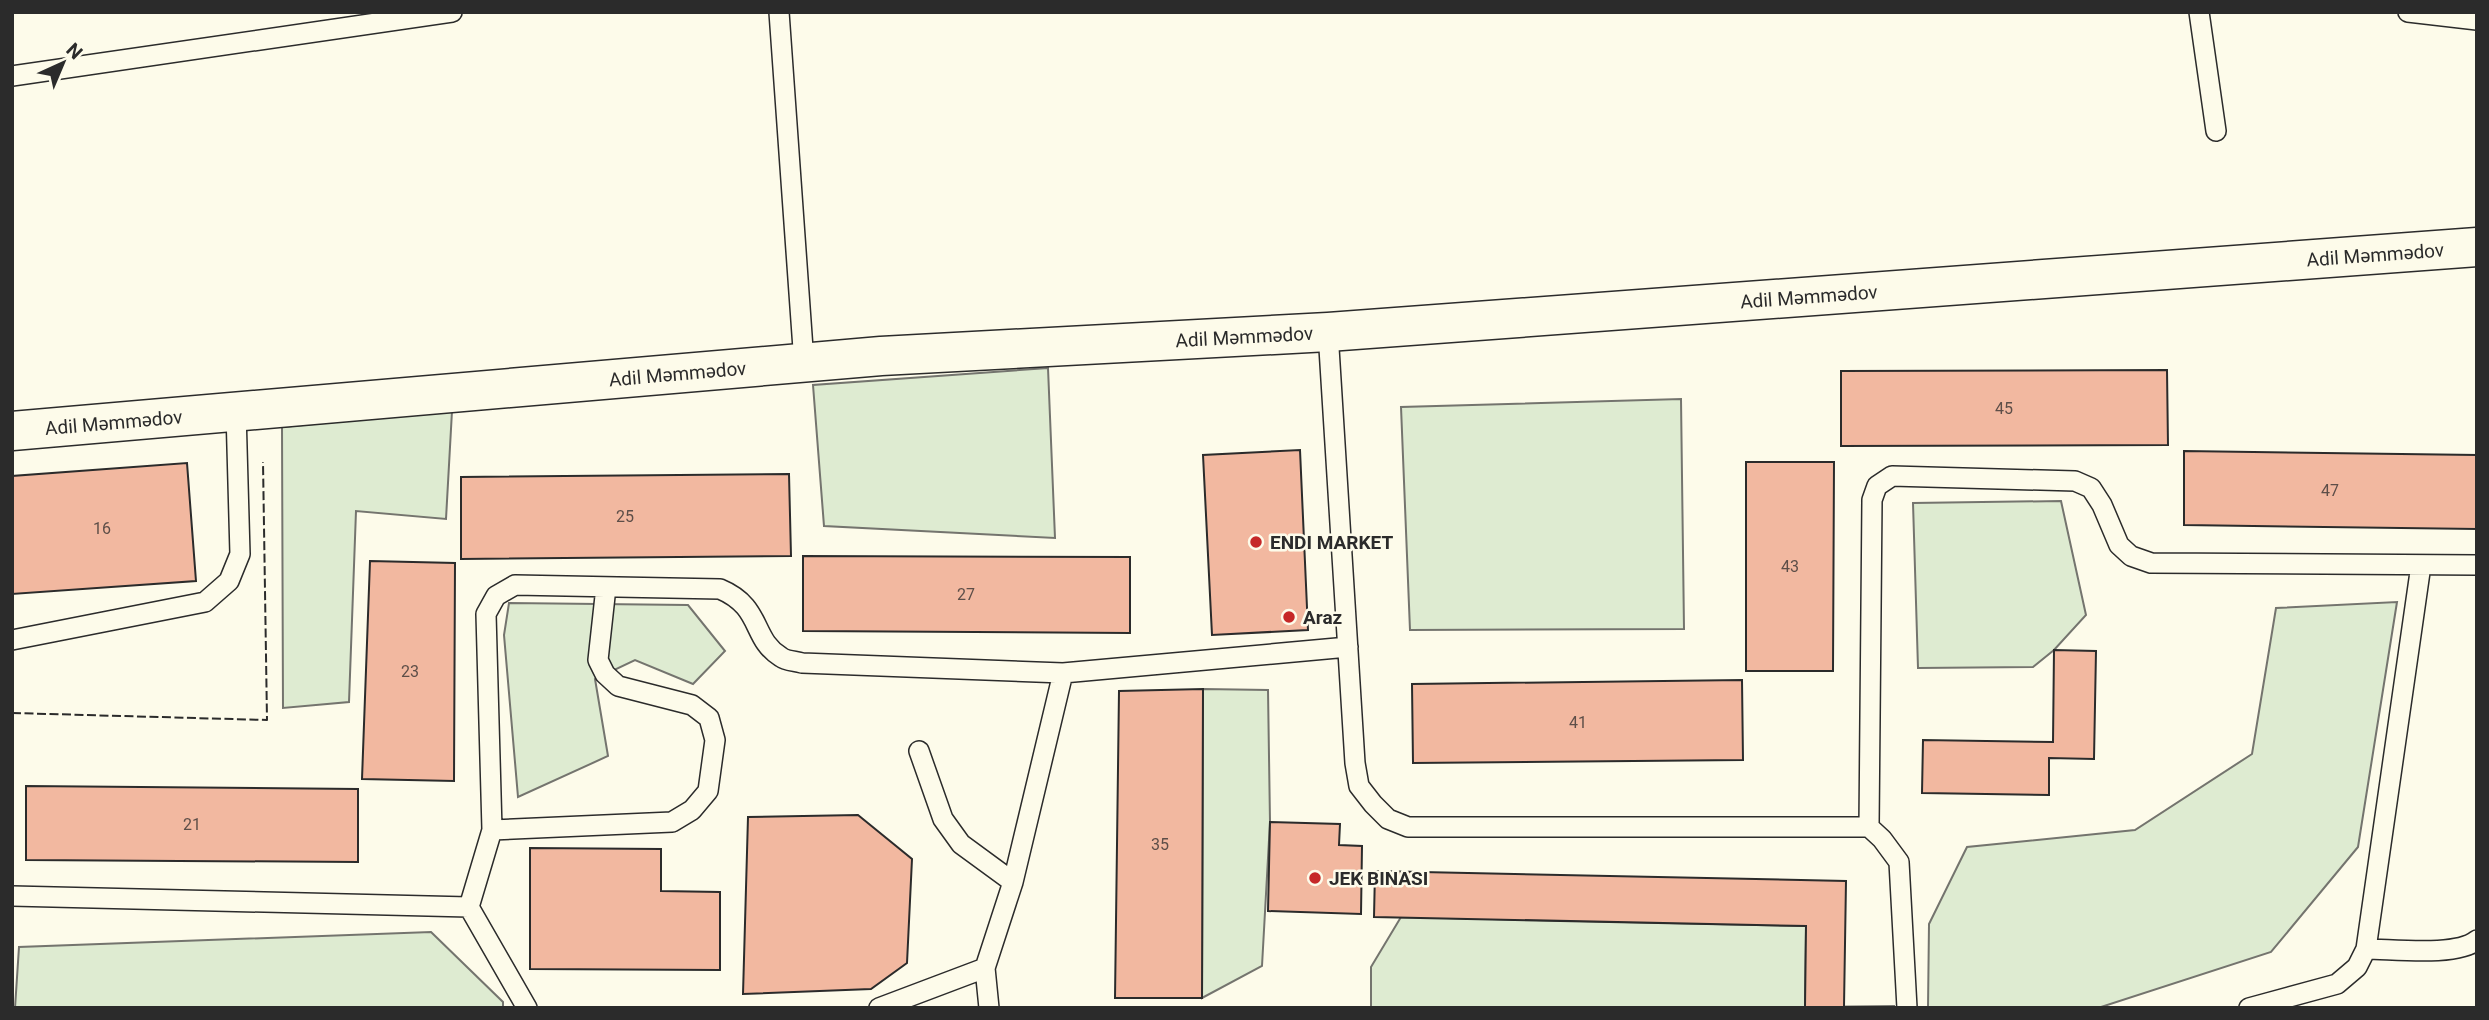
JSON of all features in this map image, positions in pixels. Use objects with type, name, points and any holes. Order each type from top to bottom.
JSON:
[{"type":"street","name":"Adil Məmmədov","points":[[12,430],[895,355],[1328,332],[2477,247]]},
{"type":"lane","points":[[12,76],[452,12]]},
{"type":"lane","points":[[779,12],[804,363]]},
{"type":"lane","points":[[2199,12],[2216,131]]},
{"type":"lane","points":[[2408,12],[2477,20]]},
{"type":"lane","points":[[1328,332],[1359,786],[1388,819],[1408,827],[1869,827],[1899,862],[1907,1008]]},
{"type":"lane","points":[[12,640],[205,602],[229,581],[240,554],[236,412]]},
{"type":"lane","points":[[1869,827],[1872,500],[1877,485],[1892,476],[2075,481],[2091,488],[2102,505],[2119,545],[2130,556],[2151,563],[2477,565]]},
{"type":"lane","points":[[2249,1008],[2337,984],[2357,967],[2366,949],[2421,565]]},
{"type":"lane","points":[[527,1008],[468,907],[492,830],[486,614],[496,596],[515,585],[720,589],[734,595],[748,608],[768,647],[782,658],[802,663],[1063,673],[1348,647]]},
{"type":"lane","points":[[492,830],[672,822],[692,810],[708,791],[715,740],[709,718],[692,705],[618,686],[605,674],[598,660],[606,587]]},
{"type":"lane","points":[[989,1008],[985,968],[1013,882],[1063,673]]},
{"type":"lane","points":[[919,751],[943,819],[961,844],[1013,882]]},
{"type":"lane","points":[[12,896],[468,907]]},
{"type":"lane","points":[[2366,949],[2454,948],[2477,940]]},
{"type":"lane","points":[[879,1008],[985,968]]},
{"type":"green space","points":[[1048,368],[1055,538],[824,526],[813,385]]},
{"type":"green space","points":[[1681,399],[1684,629],[1410,630],[1401,407]]},
{"type":"green space","points":[[452,411],[446,519],[356,511],[349,702],[283,708],[282,427]]},
{"type":"green space","points":[[2061,501],[2086,615],[2054,650],[2033,667],[1918,668],[1913,503]]},
{"type":"green space","points":[[2397,602],[2358,847],[2271,952],[2098,1008],[1928,1008],[1929,924],[1967,847],[2135,830],[2252,754],[2276,608]]},
{"type":"green space","points":[[509,603],[688,605],[725,651],[693,684],[635,660],[595,679],[608,756],[518,797],[504,635]]},
{"type":"green space","points":[[1203,689],[1268,690],[1270,822],[1262,966],[1202,998]]},
{"type":"green space","points":[[1401,917],[1806,926],[1805,1007],[1894,1008],[1371,1008],[1371,967]]},
{"type":"green space","points":[[431,932],[503,1002],[503,1008],[15,1008],[19,947]]},
{"type":"building","points":[[2167,370],[2168,445],[1841,446],[1841,371]]},
{"type":"building","name":"ENDI MARKET","points":[[1300,450],[1308,630],[1212,635],[1203,455]]},
{"type":"building","points":[[2184,451],[2477,455],[2477,529],[2184,525]]},
{"type":"building","points":[[1746,462],[1834,462],[1833,671],[1746,671]]},
{"type":"building","points":[[187,463],[196,581],[12,594],[12,476]]},
{"type":"building","points":[[789,474],[791,556],[461,559],[461,477]]},
{"type":"building","points":[[803,556],[1130,557],[1130,633],[803,631]]},
{"type":"building","points":[[370,561],[455,563],[454,781],[362,779]]},
{"type":"building","points":[[2054,650],[2096,651],[2094,759],[2049,758],[2049,795],[1922,793],[1923,740],[2053,742]]},
{"type":"building","points":[[1742,680],[1743,760],[1413,763],[1412,684]]},
{"type":"building","points":[[1203,689],[1202,998],[1115,998],[1119,691]]},
{"type":"building","points":[[26,786],[358,789],[358,862],[26,860]]},
{"type":"building","points":[[858,815],[912,859],[907,963],[871,989],[743,994],[748,817]]},
{"type":"building","name":"JEK BINASI","points":[[1270,822],[1340,824],[1339,845],[1362,846],[1361,914],[1268,911]]},
{"type":"building","points":[[530,848],[661,849],[661,891],[720,892],[720,970],[530,969]]},
{"type":"building","points":[[1375,871],[1846,881],[1844,1007],[1805,1007],[1806,926],[1374,917]]},
{"type":"fence","points":[[12,713],[267,720],[263,462]]},
{"type":"place","name":"ENDI MARKET","points":[[1256,542]]},
{"type":"place","name":"Araz","points":[[1289,617]]},
{"type":"place","name":"JEK BINASI","points":[[1315,878]]}]
